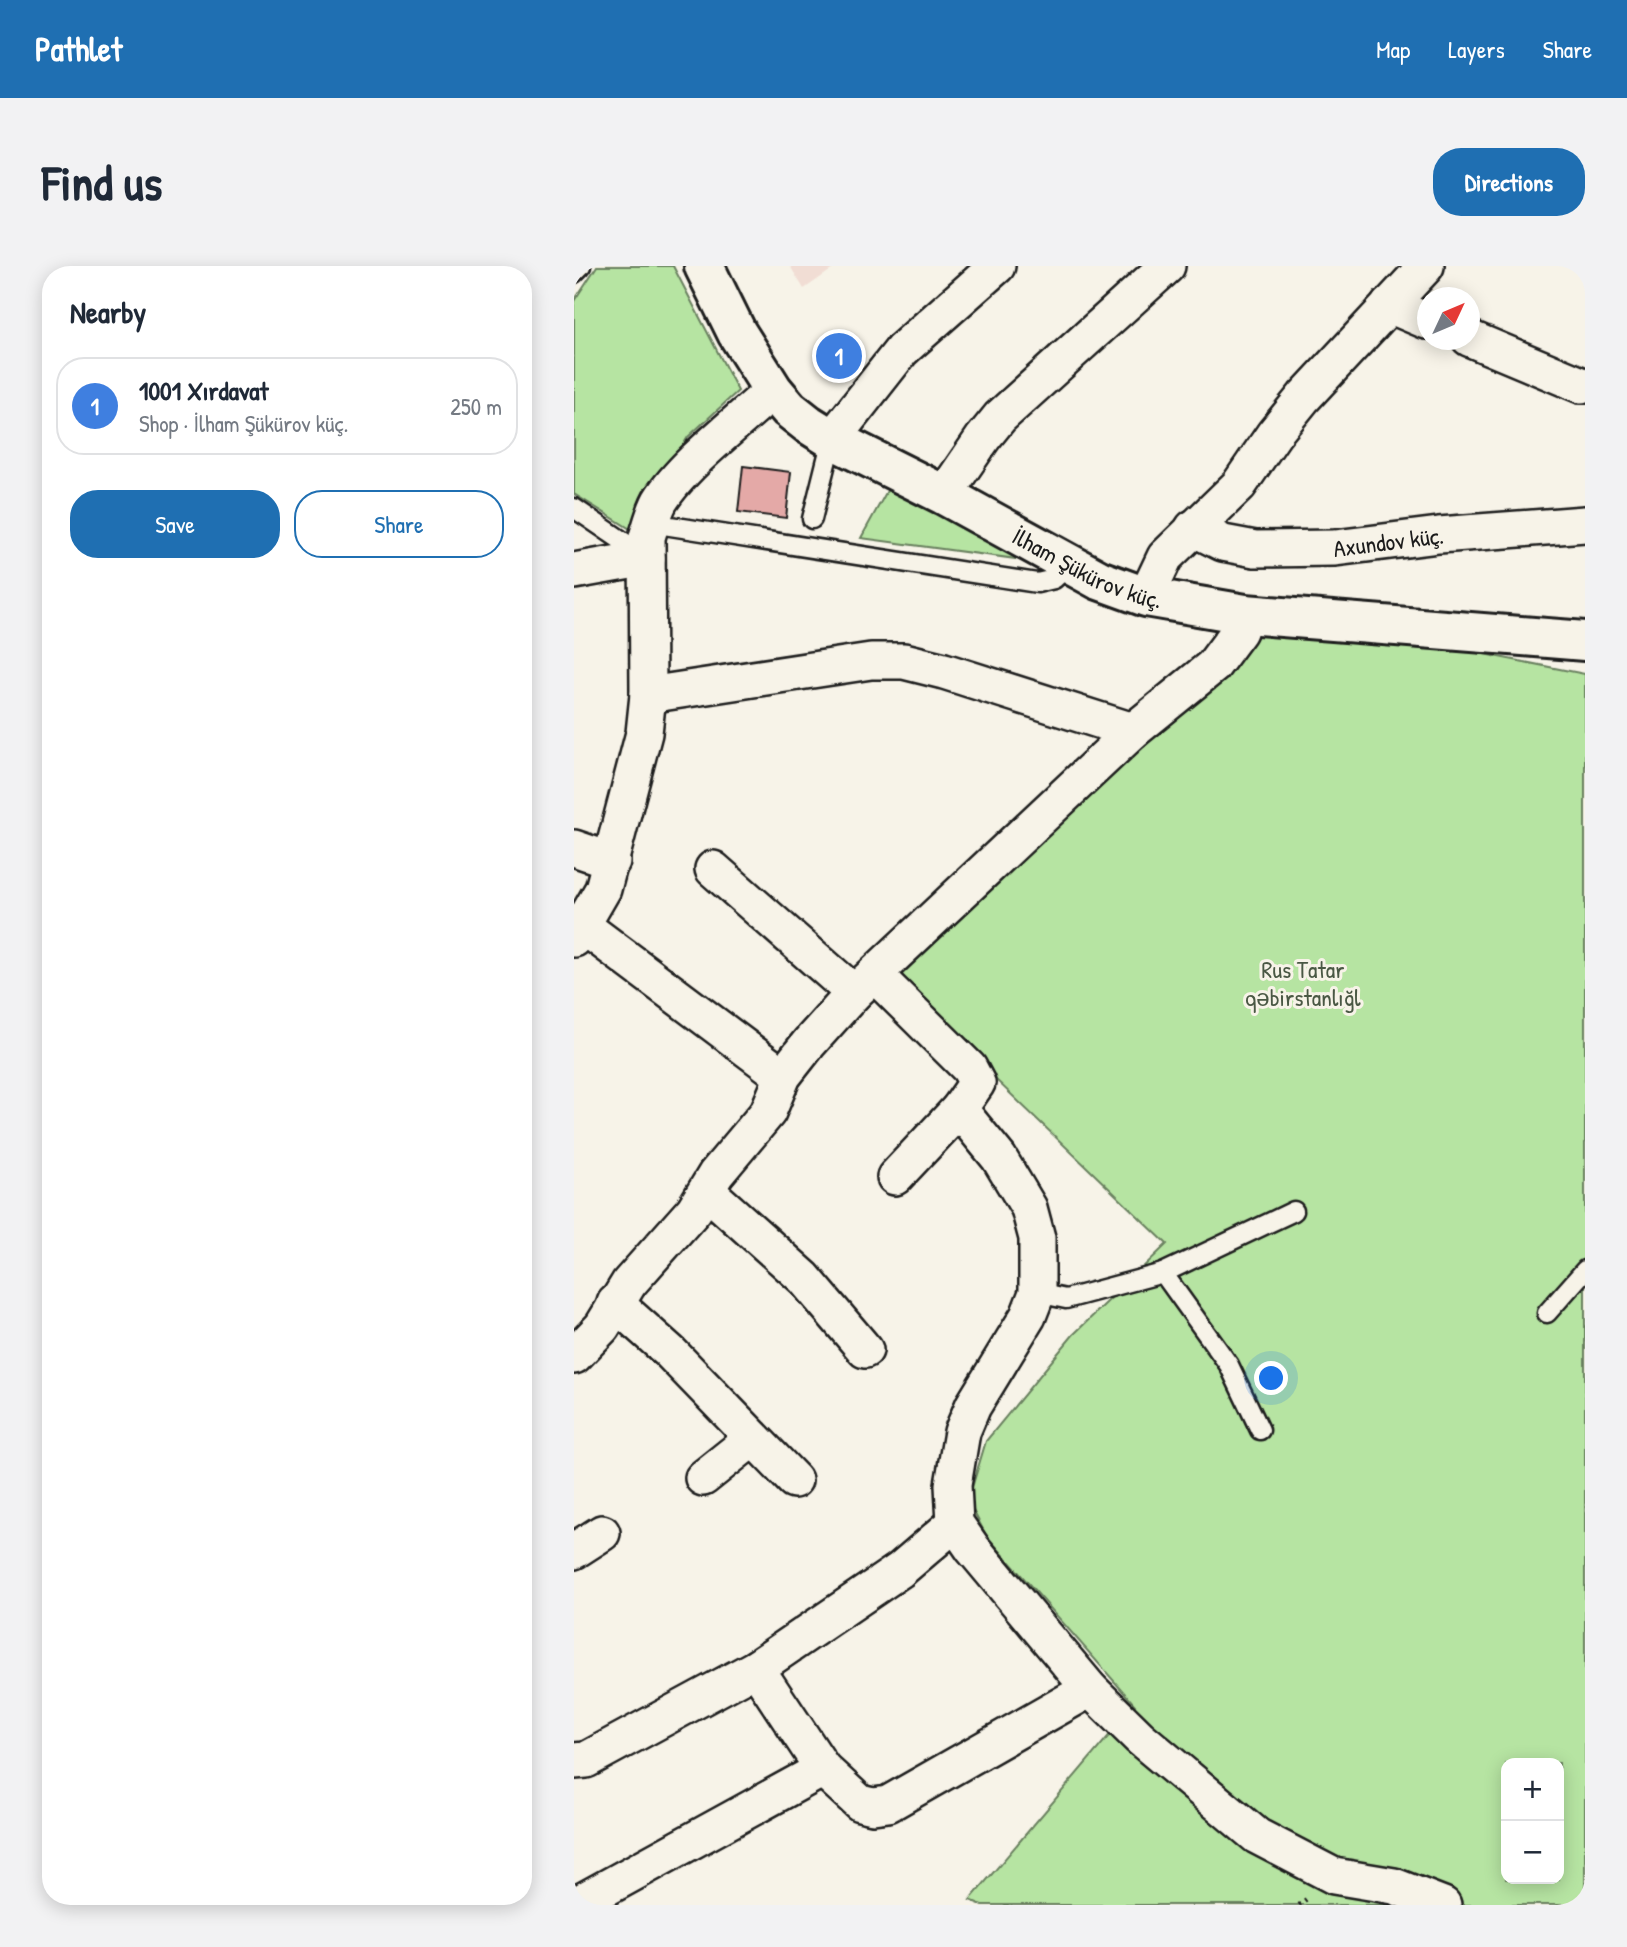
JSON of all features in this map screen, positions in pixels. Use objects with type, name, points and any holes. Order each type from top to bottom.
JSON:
[{"type":"street","name":"İlham Şükürov küç.","points":[[704,266],[737,333],[773,390],[789,409],[832,439],[944,495],[1099,580],[1146,597],[1245,614],[1563,637],[1585,641]]},
{"type":"street","points":[[832,439],[902,350],[997,266]]},
{"type":"street","points":[[944,495],[1000,417],[1167,266]]},
{"type":"street","points":[[1146,597],[1165,557],[1239,485],[1274,434],[1304,397],[1426,266]]},
{"type":"street","points":[[1390,304],[1417,316]]},
{"type":"street","points":[[1480,343],[1581,385]]},
{"type":"street","points":[[773,390],[682,475],[659,503],[651,523],[647,537],[648,695],[645,733],[603,889],[579,933],[783,1076]]},
{"type":"street","name":"Axundov küç.","points":[[1194,528],[1223,543],[1255,549],[1295,549],[1335,548],[1585,524]]},
{"type":"street","points":[[574,571],[647,558]]},
{"type":"street","points":[[574,1356],[602,1327],[629,1283],[682,1225],[716,1174],[768,1112],[783,1076],[809,1042],[864,984],[1133,731],[1213,666],[1239,631],[1245,614]]},
{"type":"street","points":[[648,695],[871,661],[904,661],[944,671],[1133,731]]},
{"type":"street","points":[[574,849],[612,861]]},
{"type":"street","points":[[713,869],[969,1068],[977,1083],[959,1109],[895,1177]]},
{"type":"street","points":[[959,1109],[999,1158],[1029,1208],[1037,1238],[1037,1293],[1028,1316],[973,1406],[962,1432],[953,1485],[955,1523],[973,1549],[1090,1689],[1140,1738],[1257,1836],[1334,1876],[1394,1886],[1443,1905]]},
{"type":"street","points":[[707,1191],[804,1278],[865,1350]]},
{"type":"street","points":[[615,1303],[670,1352],[794,1480]]},
{"type":"street","points":[[703,1478],[754,1438]]},
{"type":"street","points":[[574,1760],[586,1760],[756,1668],[900,1570],[955,1523]]},
{"type":"street","points":[[756,1668],[823,1769],[860,1803],[873,1806],[888,1804],[1090,1689]]},
{"type":"street","points":[[575,1905],[823,1769]]},
{"type":"lane","points":[[574,272],[581,266]]},
{"type":"lane","points":[[812,519],[832,439]]},
{"type":"lane","points":[[574,508],[647,558]]},
{"type":"lane","points":[[651,523],[1037,583],[1054,579],[1070,564]]},
{"type":"lane","points":[[1037,1293],[1066,1299],[1163,1273],[1294,1211]]},
{"type":"lane","points":[[1547,1313],[1585,1270]]},
{"type":"lane","points":[[1163,1273],[1229,1365],[1260,1430]]},
{"type":"shaded area","points":[[790,266],[837,266],[804,289]]},
{"type":"green space","points":[[597,266],[673,266],[738,391],[688,437],[632,530],[574,494],[574,301]]},
{"type":"green space","points":[[889,487],[1038,562],[861,538]]},
{"type":"green space","name":"Rus Tatar qəbirstanlığl","points":[[1281,614],[1585,674],[1585,1901],[1581,1905],[982,1905],[970,1900],[1135,1705],[986,1535],[968,1501],[986,1441],[1073,1335],[1167,1244],[894,982]]},
{"type":"building","points":[[743,466],[791,472],[786,518],[738,512]]},
{"type":"place","name":"1001 Xırdavat","points":[[839,356]]}]
